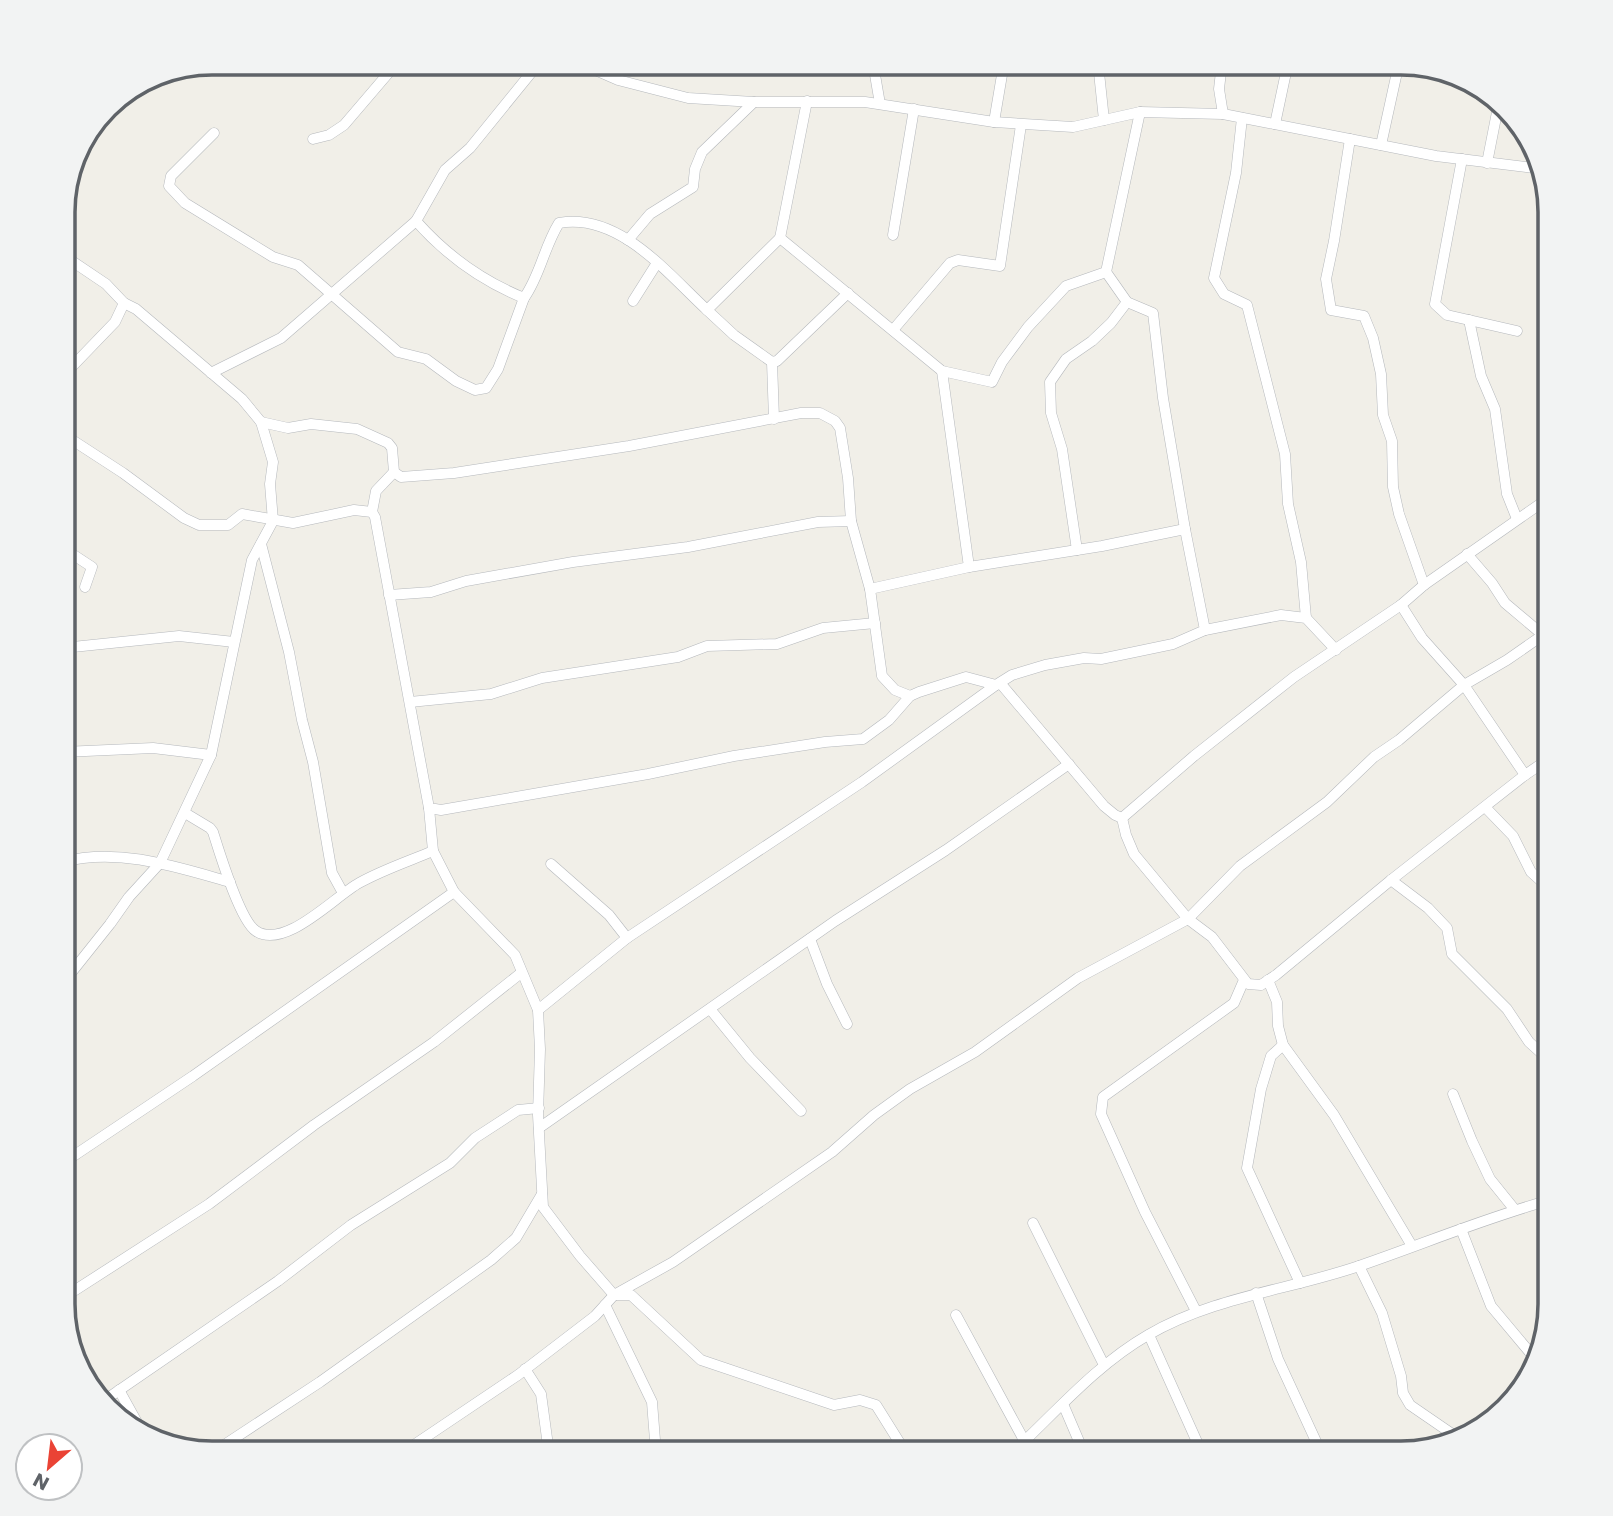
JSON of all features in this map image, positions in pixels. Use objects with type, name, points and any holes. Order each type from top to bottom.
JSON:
[{"type":"street","points":[[875,75],[880,104]]},
{"type":"street","points":[[994,122],[1002,75]]},
{"type":"street","points":[[1099,75],[1104,120]]},
{"type":"street","points":[[1221,75],[1219,89],[1223,114]]},
{"type":"street","points":[[1275,124],[1285,75]]},
{"type":"street","points":[[1381,145],[1396,75]]},
{"type":"street","points":[[313,139],[329,135],[344,125],[386,76]]},
{"type":"street","points":[[211,373],[281,338],[416,221],[444,170],[470,148],[529,76]]},
{"type":"street","points":[[608,76],[682,97],[754,102],[838,100],[1021,125],[1073,127],[1140,112],[1223,114],[1381,145],[1530,168]]},
{"type":"street","points":[[707,310],[780,238],[807,101]]},
{"type":"street","points":[[628,240],[650,214],[693,187],[695,169],[702,152],[754,102]]},
{"type":"street","points":[[893,235],[914,109]]},
{"type":"street","points":[[1140,112],[1106,272],[1127,302],[1153,313],[1163,398],[1205,630]]},
{"type":"street","points":[[1487,163],[1497,114]]},
{"type":"street","points":[[1242,118],[1236,173],[1214,278],[1224,294],[1247,305],[1285,454],[1288,504],[1301,562],[1306,618],[1336,650]]},
{"type":"street","points":[[893,330],[950,263],[958,260],[1000,266],[1021,125]]},
{"type":"street","points":[[214,132],[171,176],[169,186],[185,203],[274,257],[298,265],[398,352],[426,359],[456,381],[475,390],[486,388],[498,369],[524,298],[531,288],[541,258],[559,223],[590,224],[609,229],[628,240],[657,263],[734,335],[772,362]]},
{"type":"street","points":[[1350,139],[1326,278],[1331,310],[1364,316],[1373,338],[1381,374],[1383,415],[1392,441],[1393,487],[1399,514],[1424,585]]},
{"type":"street","points":[[1462,159],[1435,304],[1447,315],[1517,331]]},
{"type":"street","points":[[416,221],[438,245],[478,275],[524,298]]},
{"type":"street","points":[[780,238],[942,371],[992,382],[1002,362],[1021,336],[1066,286],[1106,272]]},
{"type":"street","points":[[633,301],[657,263]]},
{"type":"street","points":[[76,264],[106,284],[124,303],[136,309],[242,398],[261,422],[273,462],[270,484],[273,521],[252,560],[211,755],[160,863],[129,897],[76,967]]},
{"type":"street","points":[[772,362],[777,361],[848,293]]},
{"type":"street","points":[[1077,550],[1062,449],[1051,413],[1050,382],[1066,359],[1092,341],[1111,323],[1127,302]]},
{"type":"street","points":[[76,362],[115,322],[124,303]]},
{"type":"street","points":[[1469,320],[1481,376],[1495,409],[1507,494],[1517,519]]},
{"type":"street","points":[[772,362],[775,419]]},
{"type":"street","points":[[942,371],[969,567]]},
{"type":"street","points":[[261,422],[288,428],[311,424],[357,429],[388,443],[392,448],[394,471],[401,477],[454,473],[820,413],[835,421],[840,428],[851,521],[870,589],[882,676],[895,690],[910,696]]},
{"type":"street","points":[[76,442],[184,518],[199,525],[228,525],[242,514],[293,523],[354,510],[372,512]]},
{"type":"street","points":[[394,471],[376,491],[372,512],[410,702],[429,808],[433,851],[454,892],[515,955],[538,1010],[543,1207],[614,1295],[631,1295],[701,1360],[834,1405],[860,1400],[876,1405],[898,1441]]},
{"type":"street","points":[[1122,818],[1194,756],[1294,677],[1401,606],[1424,585],[1537,505]]},
{"type":"street","points":[[389,596],[431,592],[493,576],[688,547],[818,522],[851,521]]},
{"type":"street","points":[[870,589],[969,567],[1185,529]]},
{"type":"street","points":[[261,543],[313,762],[332,873],[343,893]]},
{"type":"street","points":[[1467,554],[1505,603],[1537,627]]},
{"type":"street","points":[[76,557],[92,567],[85,587]]},
{"type":"street","points":[[1401,606],[1422,638],[1464,685],[1525,775]]},
{"type":"street","points":[[538,1010],[626,937],[863,782],[1012,675],[1045,665],[1084,658],[1101,659],[1173,644],[1205,630],[1281,615],[1306,618]]},
{"type":"street","points":[[410,702],[491,694],[542,678],[678,657],[707,646],[777,644],[823,628],[875,624]]},
{"type":"street","points":[[76,647],[178,636],[234,642]]},
{"type":"street","points":[[420,1441],[526,1369],[595,1316],[614,1295],[673,1262],[832,1152],[910,1088],[975,1052],[1078,978],[1188,919],[1240,866],[1327,802],[1374,757],[1464,685],[1537,639]]},
{"type":"street","points":[[429,808],[441,810],[468,806],[734,756],[863,739],[889,720],[910,696],[966,677],[998,684],[1104,806],[1122,818]]},
{"type":"street","points":[[76,751],[153,748],[211,755]]},
{"type":"street","points":[[539,1128],[810,939],[946,850],[1069,764]]},
{"type":"street","points":[[1122,818],[1134,854],[1188,919],[1212,937],[1244,980],[1253,986],[1261,985],[1312,947],[1391,880],[1538,766]]},
{"type":"street","points":[[1485,807],[1513,836],[1531,873],[1538,879]]},
{"type":"street","points":[[185,813],[213,832],[246,920],[254,930],[275,936],[299,926],[361,882],[433,851]]},
{"type":"street","points":[[76,859],[86,856],[160,863],[230,882]]},
{"type":"street","points":[[551,864],[609,915],[626,937]]},
{"type":"street","points":[[1391,880],[1428,908],[1447,929],[1452,954],[1507,1009],[1529,1042],[1538,1050]]},
{"type":"street","points":[[76,1154],[204,1068],[454,892]]},
{"type":"street","points":[[810,939],[827,984],[847,1024]]},
{"type":"street","points":[[76,1290],[209,1204],[314,1125],[434,1042],[521,973]]},
{"type":"street","points":[[1196,1311],[1145,1212],[1101,1114],[1103,1097],[1234,1003],[1244,980]]},
{"type":"street","points":[[1268,980],[1277,1002],[1278,1026],[1283,1045],[1334,1115],[1412,1245]]},
{"type":"street","points":[[710,1009],[750,1058],[801,1111]]},
{"type":"street","points":[[1283,1045],[1270,1056],[1247,1168],[1300,1283]]},
{"type":"street","points":[[1453,1094],[1490,1179],[1515,1210]]},
{"type":"street","points":[[111,1396],[278,1281],[351,1225],[450,1163],[475,1138],[518,1110],[539,1108]]},
{"type":"street","points":[[230,1441],[320,1382],[491,1260],[516,1238],[543,1192]]},
{"type":"street","points":[[956,1315],[1024,1441],[1104,1365],[1149,1335],[1196,1311],[1359,1266],[1412,1245],[1538,1203]]},
{"type":"street","points":[[1033,1223],[1104,1365]]},
{"type":"street","points":[[1461,1230],[1491,1306],[1529,1351]]},
{"type":"street","points":[[1359,1266],[1382,1314],[1401,1376],[1403,1393],[1410,1405],[1449,1432]]},
{"type":"street","points":[[1256,1293],[1278,1359],[1316,1441]]},
{"type":"street","points":[[605,1305],[652,1402],[655,1441]]},
{"type":"street","points":[[1149,1335],[1197,1441]]},
{"type":"street","points":[[526,1369],[541,1394],[547,1441]]},
{"type":"street","points":[[119,1390],[133,1416]]},
{"type":"street","points":[[1063,1404],[1079,1441]]}]
